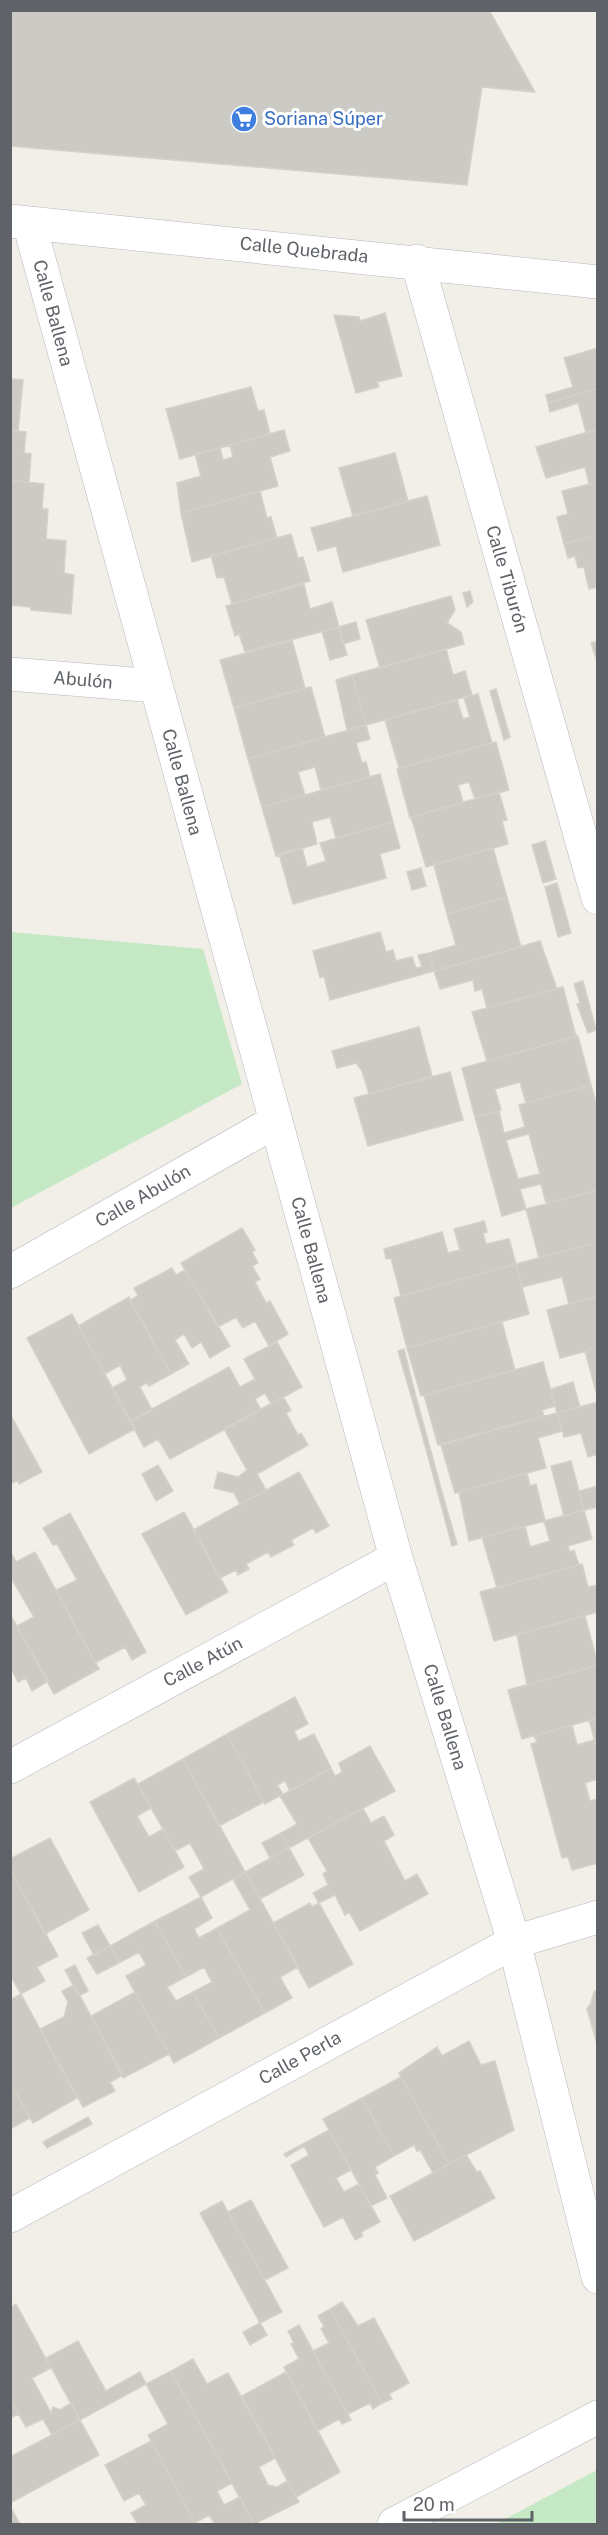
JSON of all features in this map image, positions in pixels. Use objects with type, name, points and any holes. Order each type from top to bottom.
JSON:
[{"type":"street","name":"Calle Quebrada","points":[[20,222],[417,261],[597,282]]},
{"type":"street","name":"Calle Ballena","points":[[20,222],[156,686],[396,1558],[513,1942],[597,2277]]},
{"type":"street","name":"Calle Tiburón","points":[[417,261],[597,898]]},
{"type":"street","name":"Abulón","points":[[10,674],[156,686]]},
{"type":"street","name":"Calle Abulón","points":[[10,1272],[276,1121]]},
{"type":"street","name":"Calle Atún","points":[[10,1767],[396,1558]]},
{"type":"street","name":"Calle Perla","points":[[10,2216],[513,1942],[597,1917]]},
{"type":"street","points":[[394,2524],[597,2417]]},
{"type":"green space","points":[[11,932],[203,949],[242,1084],[11,1208]]},
{"type":"green space","points":[[597,2470],[597,2524],[496,2524]]},
{"type":"building","name":"Soriana Súper","points":[[10,10],[489,10],[535,92],[482,87],[467,185],[10,146]]},
{"type":"building","points":[[385,313],[402,376],[377,382],[379,387],[356,393],[334,315],[359,317],[360,321]]},
{"type":"building","points":[[598,348],[598,388],[548,403],[546,395],[573,387],[564,358]]},
{"type":"building","points":[[10,379],[23,380],[18,431],[10,430]]},
{"type":"building","points":[[251,387],[258,411],[264,410],[270,434],[180,459],[166,409]]},
{"type":"building","points":[[598,388],[598,429],[586,432],[578,403],[550,412],[548,403]]},
{"type":"building","points":[[598,429],[598,482],[589,484],[585,467],[546,478],[536,447]]},
{"type":"building","points":[[10,430],[26,432],[24,453],[31,454],[29,482],[10,480]]},
{"type":"building","points":[[284,430],[290,451],[270,457],[278,486],[181,513],[177,483],[201,476],[195,454],[220,448],[223,460],[233,457],[230,445]]},
{"type":"building","points":[[395,453],[408,501],[353,516],[339,468]]},
{"type":"building","points":[[10,480],[44,484],[42,509],[48,509],[46,539],[66,541],[64,573],[74,575],[71,614],[31,610],[31,607],[10,605]]},
{"type":"building","points":[[598,482],[598,535],[564,544],[557,517],[568,514],[562,491]]},
{"type":"building","points":[[260,491],[267,518],[271,517],[277,538],[192,562],[181,513]]},
{"type":"building","points":[[427,496],[440,545],[343,572],[336,546],[318,551],[311,528]]},
{"type":"building","points":[[291,534],[298,558],[303,557],[310,581],[232,604],[224,577],[217,578],[211,556]]},
{"type":"building","points":[[598,535],[598,587],[589,589],[584,567],[578,568],[575,556],[568,558],[564,544]]},
{"type":"building","points":[[304,584],[310,609],[332,602],[339,627],[245,652],[239,634],[235,636],[226,606]]},
{"type":"building","points":[[470,591],[473,602],[467,607],[463,593]]},
{"type":"building","points":[[451,596],[455,610],[447,623],[461,632],[464,644],[380,668],[366,620]]},
{"type":"building","points":[[356,622],[360,639],[343,644],[339,627]]},
{"type":"building","points":[[339,627],[347,655],[330,660],[322,631]]},
{"type":"building","points":[[292,640],[305,688],[234,708],[220,660]]},
{"type":"building","points":[[598,641],[598,664],[591,643]]},
{"type":"building","points":[[446,649],[453,675],[465,671],[472,695],[366,725],[352,675]]},
{"type":"building","points":[[352,675],[366,725],[347,730],[336,680]]},
{"type":"building","points":[[311,687],[325,737],[248,759],[234,708]]},
{"type":"building","points":[[496,689],[510,737],[504,740],[490,691]]},
{"type":"building","points":[[478,694],[492,743],[399,768],[385,720],[457,700],[463,719],[470,717],[464,698]]},
{"type":"building","points":[[366,725],[370,739],[356,743],[362,763],[366,762],[370,777],[321,790],[315,767],[298,772],[305,795],[262,807],[248,759]]},
{"type":"building","points":[[496,742],[509,790],[475,799],[469,782],[458,785],[463,802],[410,818],[397,769]]},
{"type":"building","points":[[380,774],[393,822],[336,838],[330,817],[312,822],[317,844],[276,856],[262,807]]},
{"type":"building","points":[[499,792],[507,820],[502,821],[508,844],[426,867],[411,817]]},
{"type":"building","points":[[393,822],[400,848],[380,854],[386,878],[293,904],[279,854],[302,848],[307,867],[326,861],[320,843]]},
{"type":"building","points":[[545,841],[556,879],[543,883],[532,845]]},
{"type":"building","points":[[493,848],[507,897],[447,914],[434,865]]},
{"type":"building","points":[[421,868],[426,886],[412,890],[407,872]]},
{"type":"building","points":[[557,883],[571,933],[558,937],[545,887]]},
{"type":"building","points":[[507,897],[521,947],[434,971],[429,953],[456,945],[447,914]]},
{"type":"building","points":[[380,932],[386,952],[393,950],[396,961],[412,957],[416,968],[422,967],[418,955],[429,953],[434,971],[330,1000],[324,976],[320,978],[313,951]]},
{"type":"building","points":[[540,941],[557,989],[487,1008],[482,989],[475,991],[473,980],[440,989],[434,971]]},
{"type":"building","points":[[583,981],[596,1030],[588,1033],[577,1004],[580,1003],[574,984]]},
{"type":"building","points":[[563,987],[576,1036],[487,1061],[472,1012]]},
{"type":"building","points":[[419,1027],[432,1076],[369,1094],[362,1071],[356,1063],[337,1068],[332,1051]]},
{"type":"building","points":[[578,1036],[591,1085],[526,1103],[520,1082],[495,1089],[501,1110],[475,1117],[462,1068]]},
{"type":"building","points":[[450,1072],[463,1120],[368,1146],[354,1098]]},
{"type":"building","points":[[591,1085],[598,1110],[598,1190],[546,1203],[541,1184],[520,1189],[526,1209],[502,1216],[475,1117],[499,1111],[504,1133],[525,1127],[519,1105]],"holes":[[[529,1134],[540,1174],[518,1179],[506,1140]]]},
{"type":"building","points":[[598,1190],[598,1242],[539,1258],[526,1209]]},
{"type":"building","points":[[484,1221],[487,1232],[483,1233],[486,1244],[509,1239],[516,1264],[401,1296],[391,1258],[386,1259],[384,1249],[442,1232],[448,1253],[460,1250],[454,1229]]},
{"type":"building","points":[[242,1228],[255,1250],[252,1252],[258,1263],[252,1266],[260,1279],[255,1282],[266,1303],[270,1301],[288,1334],[269,1346],[255,1321],[243,1328],[236,1317],[218,1327],[181,1263]]},
{"type":"building","points":[[598,1242],[598,1296],[569,1304],[562,1277],[522,1287],[516,1264]]},
{"type":"building","points":[[516,1264],[529,1314],[407,1348],[394,1298]]},
{"type":"building","points":[[172,1268],[176,1275],[185,1270],[230,1346],[210,1358],[201,1342],[192,1348],[184,1334],[175,1340],[189,1364],[171,1374],[130,1300],[138,1296],[134,1288]]},
{"type":"building","points":[[598,1296],[598,1348],[560,1358],[547,1310]]},
{"type":"building","points":[[129,1297],[171,1374],[149,1386],[146,1383],[140,1387],[152,1410],[130,1421],[112,1388],[127,1380],[120,1365],[105,1374],[78,1326]]},
{"type":"building","points":[[72,1314],[135,1429],[89,1454],[27,1338]]},
{"type":"building","points":[[502,1322],[515,1370],[421,1396],[407,1348]]},
{"type":"building","points":[[277,1342],[302,1387],[271,1404],[265,1393],[255,1399],[261,1410],[170,1459],[158,1439],[144,1447],[130,1421],[229,1367],[240,1387],[255,1379],[244,1359]]},
{"type":"building","points":[[598,1348],[598,1399],[585,1351]]},
{"type":"building","points":[[404,1349],[416,1397],[412,1399],[398,1351]]},
{"type":"building","points":[[543,1362],[555,1406],[542,1410],[544,1416],[438,1445],[424,1395]]},
{"type":"building","points":[[573,1382],[580,1407],[557,1413],[551,1389]]},
{"type":"building","points":[[283,1397],[291,1410],[286,1413],[298,1435],[301,1433],[308,1445],[257,1474],[266,1490],[240,1504],[234,1493],[214,1488],[218,1472],[238,1477],[247,1470],[224,1429]]},
{"type":"building","points":[[416,1397],[430,1448],[426,1449],[412,1399]]},
{"type":"building","points":[[598,1402],[598,1454],[588,1457],[581,1433],[564,1437],[557,1413]]},
{"type":"building","points":[[557,1413],[562,1431],[538,1438],[546,1468],[455,1493],[441,1445]]},
{"type":"building","points":[[10,1414],[42,1472],[19,1484],[18,1480],[10,1484]]},
{"type":"building","points":[[430,1448],[443,1496],[439,1497],[426,1449]]},
{"type":"building","points":[[571,1461],[584,1510],[564,1516],[551,1466]]},
{"type":"building","points":[[158,1465],[173,1491],[156,1501],[142,1474]]},
{"type":"building","points":[[299,1472],[329,1526],[316,1533],[313,1528],[291,1540],[294,1545],[271,1557],[268,1552],[246,1564],[249,1569],[238,1575],[236,1570],[220,1578],[193,1530]]},
{"type":"building","points":[[527,1473],[530,1486],[536,1484],[545,1521],[469,1541],[459,1492]]},
{"type":"building","points":[[598,1486],[598,1507],[584,1510],[579,1491]]},
{"type":"building","points":[[443,1496],[457,1544],[452,1546],[439,1497]]},
{"type":"building","points":[[584,1510],[592,1539],[568,1546],[570,1552],[574,1550],[579,1565],[497,1588],[482,1537],[525,1526],[530,1547],[550,1541],[544,1521]]},
{"type":"building","points":[[184,1512],[228,1592],[186,1615],[142,1534]]},
{"type":"building","points":[[70,1513],[146,1652],[132,1660],[125,1647],[95,1663],[56,1590],[77,1580],[57,1544],[53,1545],[43,1528]]},
{"type":"building","points":[[10,1551],[16,1562],[35,1552],[99,1669],[54,1694],[17,1626],[34,1617],[10,1576]]},
{"type":"building","points":[[582,1564],[588,1587],[598,1585],[598,1612],[494,1641],[480,1592]]},
{"type":"building","points":[[10,1614],[48,1681],[32,1691],[26,1678],[18,1682],[10,1666]]},
{"type":"building","points":[[585,1616],[598,1665],[527,1685],[517,1635]]},
{"type":"building","points":[[598,1665],[598,1718],[522,1739],[508,1690]]},
{"type":"building","points":[[295,1697],[308,1724],[294,1731],[299,1741],[314,1734],[331,1768],[290,1791],[285,1781],[277,1785],[283,1794],[265,1804],[227,1734]]},
{"type":"building","points":[[598,1718],[598,1749],[597,1749],[589,1720]]},
{"type":"building","points":[[572,1725],[577,1745],[594,1740],[598,1750],[598,1779],[585,1783],[590,1801],[598,1799],[598,1863],[572,1870],[568,1857],[562,1858],[531,1744],[537,1742],[534,1736]]},
{"type":"building","points":[[227,1734],[264,1802],[219,1826],[183,1759]]},
{"type":"building","points":[[370,1746],[395,1791],[289,1848],[281,1833],[297,1824],[280,1796],[331,1768],[335,1776],[342,1772],[339,1763]]},
{"type":"building","points":[[183,1759],[245,1872],[201,1897],[189,1877],[204,1869],[190,1843],[175,1851],[138,1784]]},
{"type":"building","points":[[134,1778],[151,1808],[137,1816],[149,1837],[163,1829],[184,1867],[139,1892],[90,1802]]},
{"type":"building","points":[[363,1808],[371,1823],[384,1816],[394,1835],[384,1841],[405,1881],[417,1874],[428,1894],[360,1931],[349,1912],[345,1915],[335,1895],[319,1903],[313,1893],[328,1885],[323,1874],[327,1871],[308,1838]]},
{"type":"building","points":[[281,1833],[289,1848],[270,1858],[262,1843]]},
{"type":"building","points":[[50,1838],[89,1910],[45,1934],[10,1869],[10,1859]]},
{"type":"building","points":[[289,1848],[304,1875],[260,1899],[245,1872]]},
{"type":"building","points":[[10,1869],[58,1956],[37,1967],[45,1981],[21,1994],[10,1975]]},
{"type":"building","points":[[245,1872],[298,1967],[280,1977],[292,1998],[265,2013],[217,1928],[250,1910],[233,1879]]},
{"type":"building","points":[[201,1897],[212,1918],[194,1929],[199,1938],[217,1928],[265,2013],[219,2038],[193,1992],[212,1982],[204,1967],[186,1977],[155,1921]]},
{"type":"building","points":[[310,1903],[312,1907],[319,1903],[353,1964],[309,1988],[273,1923]]},
{"type":"building","points":[[155,1921],[186,1977],[167,1987],[176,2001],[193,1992],[219,2038],[174,2063],[126,1976],[146,1965],[139,1952],[119,1963],[110,1946]]},
{"type":"building","points":[[98,1925],[110,1946],[94,1955],[82,1933]]},
{"type":"building","points":[[110,1946],[119,1963],[97,1974],[87,1958]]},
{"type":"building","points":[[75,1965],[88,1991],[79,1996],[65,1970]]},
{"type":"building","points":[[74,1985],[123,2075],[110,2082],[115,2091],[83,2107],[40,2029],[64,2017],[68,2002],[62,1991]]},
{"type":"building","points":[[598,1989],[598,2047],[587,2009],[594,1992]]},
{"type":"building","points":[[135,1992],[169,2054],[123,2078],[91,2016]]},
{"type":"building","points":[[21,1994],[77,2098],[33,2123],[10,2082],[10,2000]]},
{"type":"building","points":[[469,2041],[481,2065],[495,2061],[514,2130],[449,2164],[399,2073],[437,2047],[442,2056]]},
{"type":"building","points":[[401,2077],[449,2164],[433,2173],[420,2150],[417,2151],[414,2145],[394,2156],[362,2098]]},
{"type":"building","points":[[10,2082],[30,2118],[10,2129]]},
{"type":"building","points":[[362,2098],[394,2156],[375,2167],[378,2173],[375,2175],[387,2198],[371,2206],[323,2119]]},
{"type":"building","points":[[88,2117],[92,2124],[47,2148],[43,2142]]},
{"type":"building","points":[[329,2130],[351,2170],[336,2178],[344,2192],[359,2184],[380,2222],[361,2232],[363,2236],[355,2240],[343,2217],[324,2227],[291,2165],[309,2155],[304,2146],[286,2157],[284,2154]]},
{"type":"building","points":[[466,2155],[477,2172],[480,2171],[495,2198],[414,2241],[390,2196]]},
{"type":"building","points":[[251,2200],[288,2268],[265,2280],[228,2212]]},
{"type":"building","points":[[222,2201],[282,2312],[260,2323],[200,2213]]},
{"type":"building","points":[[342,2302],[358,2326],[374,2318],[409,2383],[389,2394],[392,2399],[382,2403],[330,2309]]},
{"type":"building","points":[[16,2304],[51,2368],[32,2378],[51,2413],[53,2407],[60,2410],[71,2403],[80,2420],[52,2435],[43,2419],[26,2427],[10,2399],[10,2308]]},
{"type":"building","points":[[330,2309],[382,2403],[373,2409],[370,2403],[348,2414],[313,2351],[329,2343],[321,2329],[324,2326],[318,2316]]},
{"type":"building","points":[[260,2323],[267,2335],[250,2345],[243,2332]]},
{"type":"building","points":[[299,2325],[351,2420],[342,2424],[339,2419],[318,2431],[284,2367],[299,2359],[291,2344],[294,2343],[288,2331]]},
{"type":"building","points":[[78,2341],[106,2391],[140,2372],[146,2384],[80,2420],[46,2358]]},
{"type":"building","points":[[193,2359],[207,2384],[228,2373],[275,2458],[259,2467],[268,2485],[277,2487],[287,2481],[299,2502],[254,2524],[171,2371]]},
{"type":"building","points":[[171,2371],[232,2483],[217,2491],[224,2505],[240,2497],[254,2524],[215,2524],[209,2515],[195,2523],[148,2435],[168,2424],[146,2384]]},
{"type":"building","points":[[286,2372],[340,2472],[296,2497],[242,2396]]},
{"type":"building","points":[[10,2399],[19,2414],[10,2418]]},
{"type":"building","points":[[80,2420],[99,2455],[10,2503],[10,2457]]},
{"type":"building","points":[[151,2441],[196,2524],[138,2524],[131,2513],[146,2505],[139,2493],[124,2501],[105,2465]]},
{"type":"building","points":[[10,2506],[20,2524],[10,2524]]},
{"type":"place","name":"Soriana Súper","points":[[244,119]]}]
